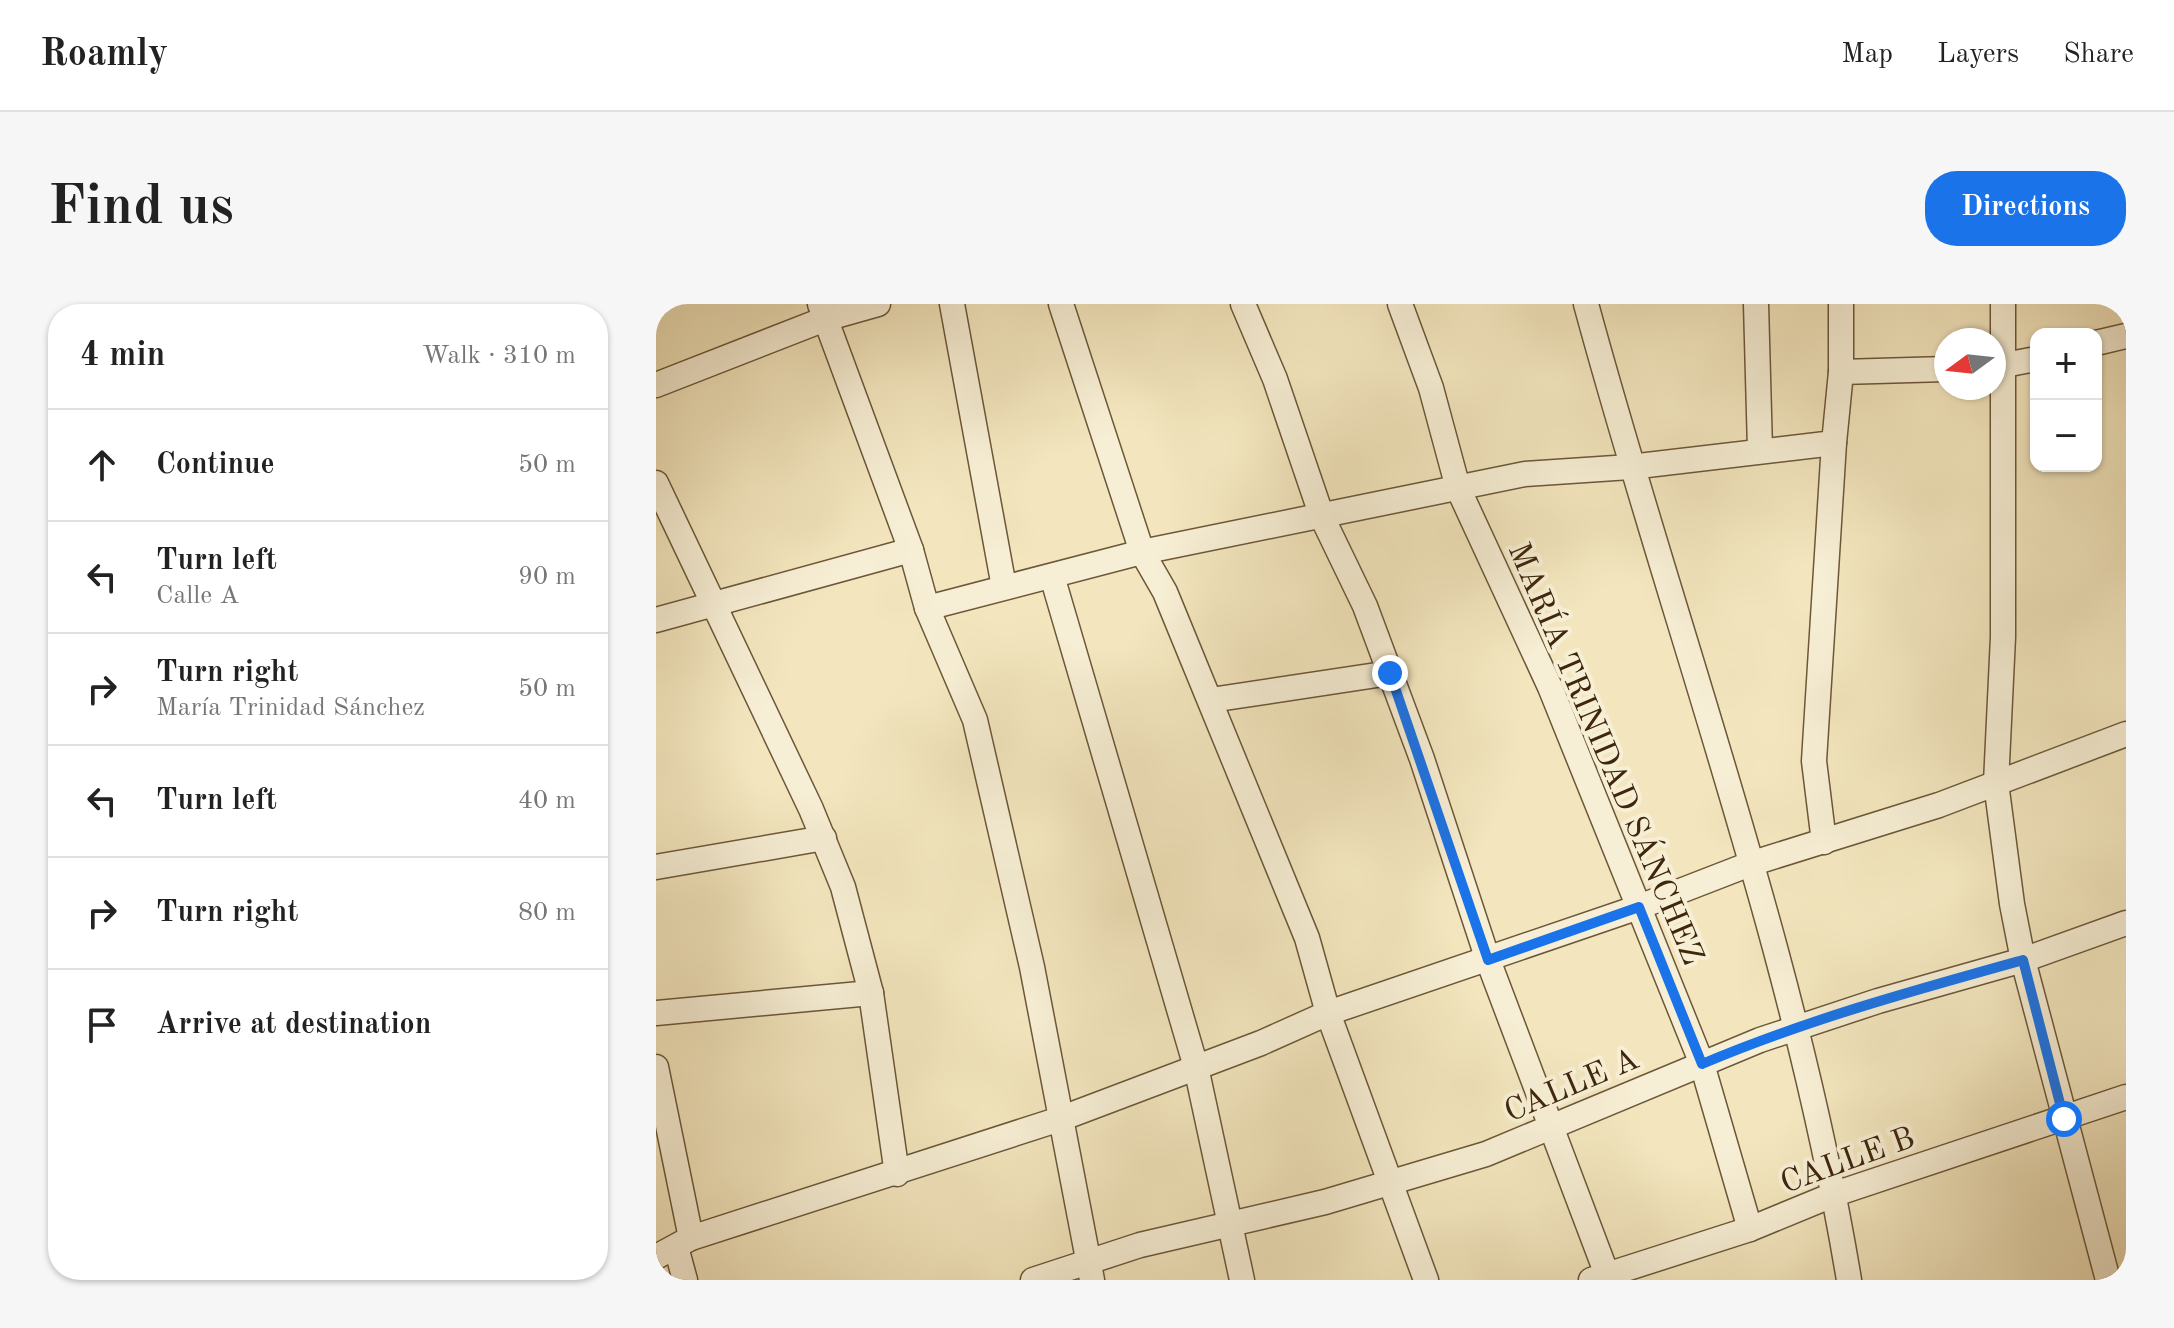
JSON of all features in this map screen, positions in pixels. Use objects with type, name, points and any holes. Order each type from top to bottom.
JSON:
[{"type":"street","points":[[656,385],[823,312],[878,304]]},
{"type":"street","points":[[952,304],[1004,587]]},
{"type":"street","points":[[1061,304],[1142,552],[1165,592],[1307,938],[1328,1013],[1426,1280]]},
{"type":"street","points":[[1243,304],[1275,379],[1322,517],[1365,606],[1390,673],[1488,960],[1553,1125],[1602,1278]]},
{"type":"street","name":"MARÍA TRINIDAD SÁNCHEZ","points":[[1400,304],[1431,388],[1458,488],[1550,687],[1702,1064],[1750,1229]]},
{"type":"street","points":[[1586,304],[1630,467],[1797,1028],[1835,1194],[1849,1280]]},
{"type":"street","points":[[1756,304],[1760,450]]},
{"type":"street","points":[[1824,842],[1814,761],[1841,372],[1841,304]]},
{"type":"street","points":[[2001,328],[2003,304]]},
{"type":"street","points":[[823,312],[911,550],[927,608],[975,720],[1032,967],[1090,1271]]},
{"type":"street","points":[[2102,342],[2126,336]]},
{"type":"street","points":[[2006,365],[2030,360]]},
{"type":"street","points":[[1841,372],[1934,369]]},
{"type":"street","points":[[1999,400],[2003,637],[1996,783],[2012,904],[2023,960],[2108,1280]]},
{"type":"street","points":[[927,608],[1142,552],[1525,474],[1630,467],[1834,443]]},
{"type":"street","points":[[656,483],[824,838],[843,887],[871,993],[897,1174]]},
{"type":"street","points":[[656,620],[911,550]]},
{"type":"street","points":[[1052,576],[1196,1067],[1242,1280]]},
{"type":"street","points":[[1211,700],[1390,673]]},
{"type":"street","points":[[674,1247],[1060,1119],[1328,1013],[1639,907],[1750,864],[1996,783],[2126,734]]},
{"type":"street","points":[[656,867],[824,838]]},
{"type":"street","name":"CALLE A","points":[[1033,1280],[1090,1271],[1140,1245],[1232,1225],[1486,1154],[1797,1028],[2023,960],[2126,923]]},
{"type":"street","points":[[656,1013],[871,993]]},
{"type":"street","points":[[656,1067],[674,1247],[685,1280]]},
{"type":"street","name":"CALLE B","points":[[1602,1278],[1750,1229],[1835,1194],[2126,1097]]},
{"type":"route","points":[[1390,673],[1422,759],[1488,960],[1639,907],[1702,1064],[1760,1040],[1878,1001],[2023,960],[2064,1119]]}]
